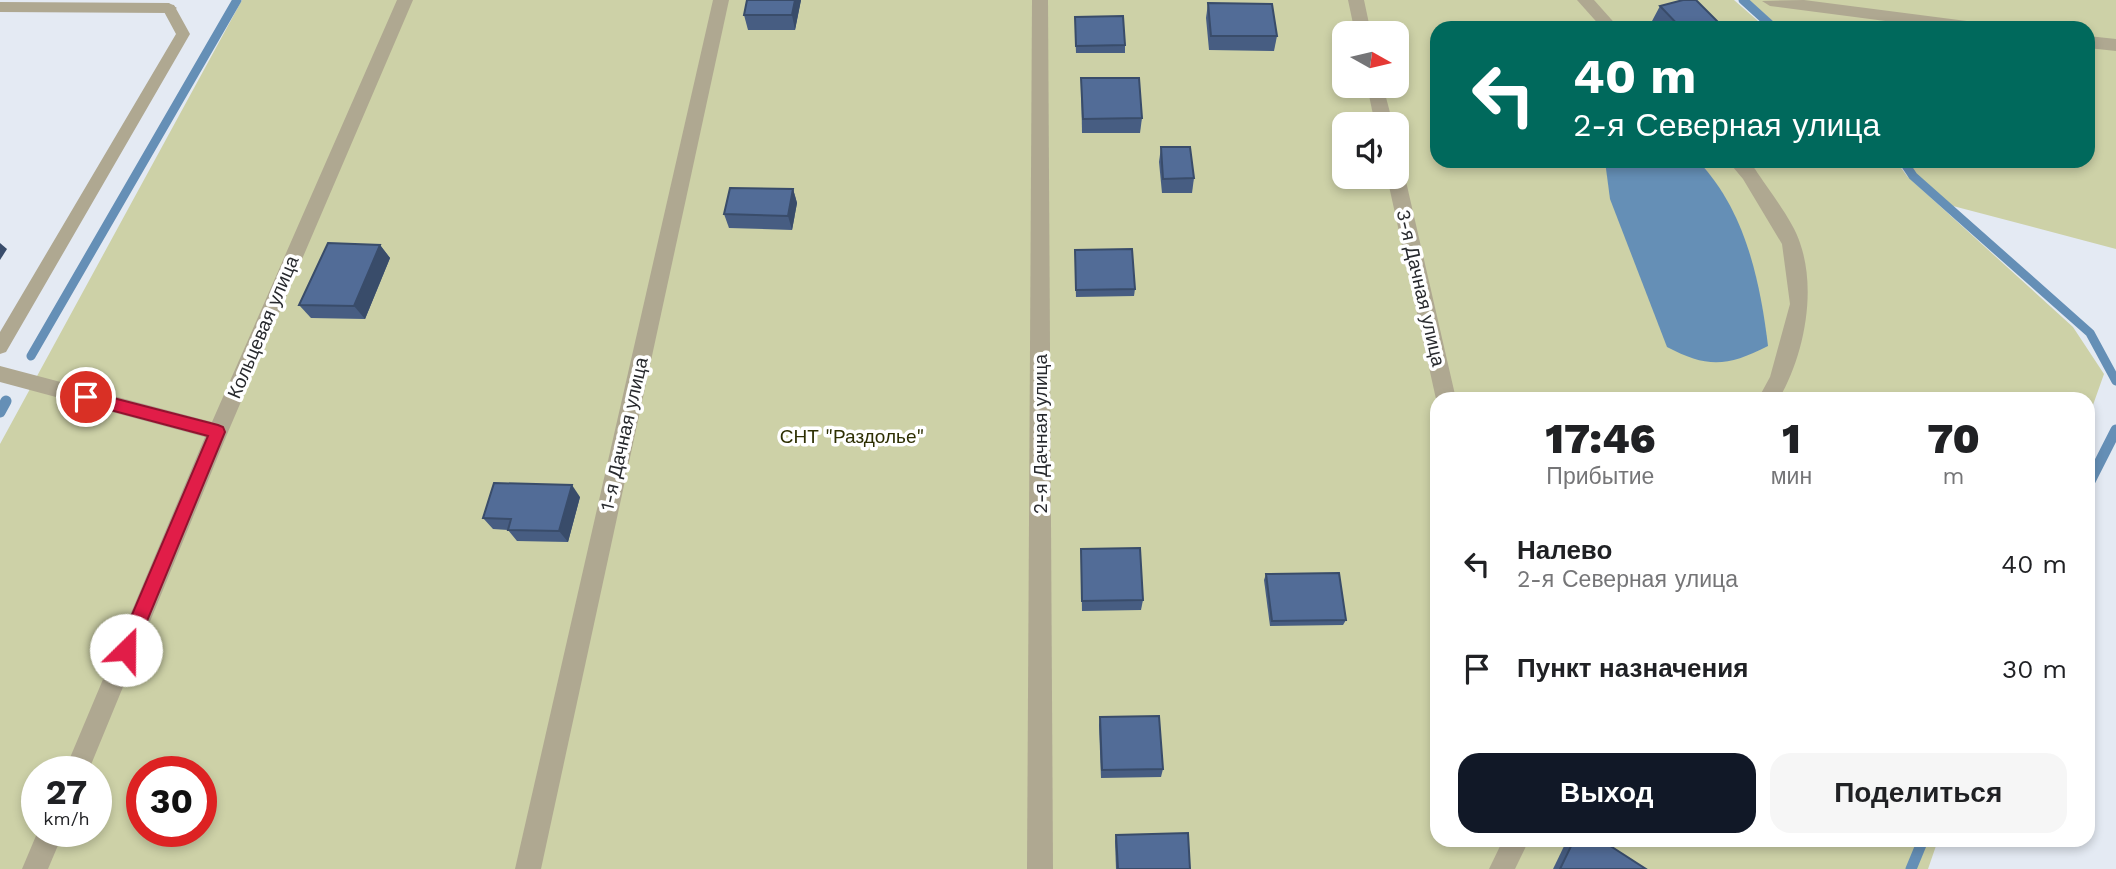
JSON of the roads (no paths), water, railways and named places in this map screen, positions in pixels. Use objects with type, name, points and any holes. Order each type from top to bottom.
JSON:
[{"type":"street","name":"Кольцевая улица","points":[[83,756],[218,432],[404,0]]},
{"type":"street","name":"1-я Дачная улица","points":[[528,869],[721,0]]},
{"type":"street","name":"2-я Дачная улица","points":[[1040,869],[1041,0]]},
{"type":"street","points":[[1356,0],[1360,21]]},
{"type":"street","points":[[1585,0],[1605,21]]},
{"type":"street","points":[[1770,1],[1927,21]]},
{"type":"street","points":[[0,7],[169,8]]},
{"type":"street","points":[[2095,42],[2116,45]]},
{"type":"street","points":[[1743,168],[1791,243],[1800,304],[1780,379],[1772,392]]},
{"type":"street","name":"3-я Дачная улица","points":[[1399,189],[1444,392]]},
{"type":"street","points":[[0,374],[218,432]]},
{"type":"street","points":[[35,869],[44,847]]},
{"type":"street","points":[[1502,869],[1513,847]]},
{"type":"lane","points":[[0,347],[183,34],[169,8]]},
{"type":"water","points":[[1606,168],[1704,168],[1728,201],[1748,247],[1755,271],[1768,346],[1741,358],[1717,362],[1694,359],[1667,347],[1610,199]]},
{"type":"waterway","points":[[31,356],[237,0]]},
{"type":"waterway","points":[[1743,0],[1766,21]]},
{"type":"waterway","points":[[1908,168],[1913,176],[2090,333],[2116,381]]},
{"type":"waterway","points":[[0,412],[6,401]]},
{"type":"waterway","points":[[2095,471],[2116,430]]},
{"type":"waterway","points":[[1911,869],[1920,847]]},
{"type":"park label","name":"СНТ \"Раздолье\"","points":[[852,436]]}]
